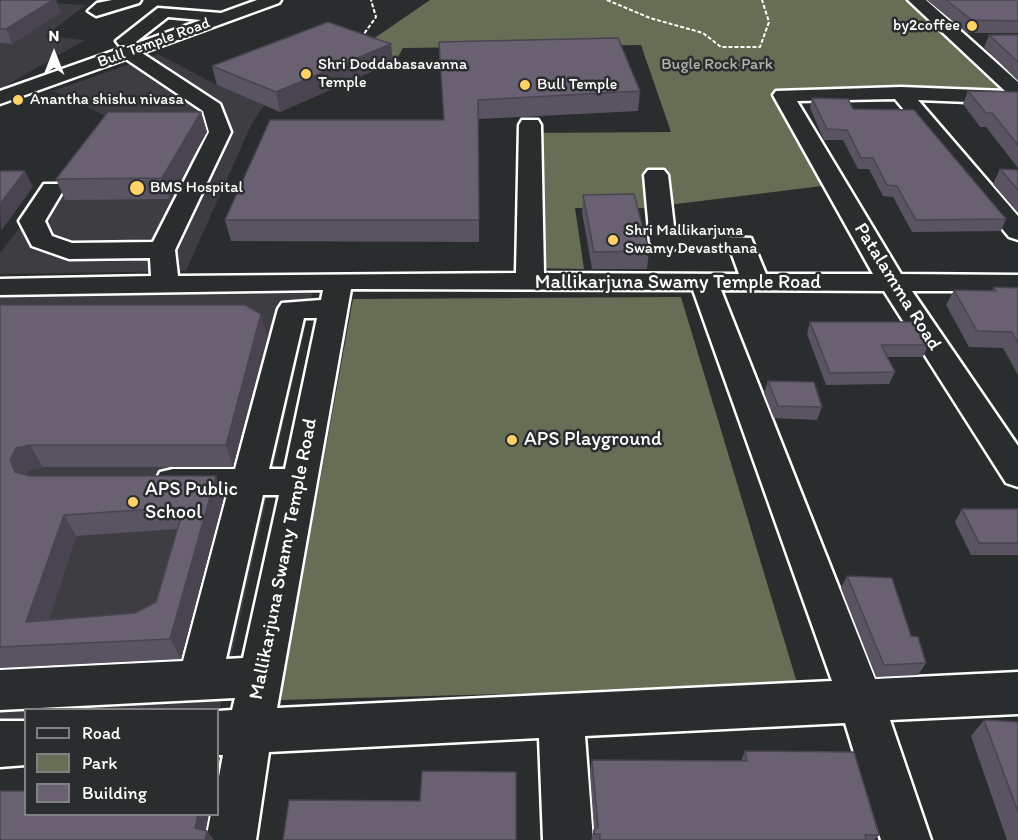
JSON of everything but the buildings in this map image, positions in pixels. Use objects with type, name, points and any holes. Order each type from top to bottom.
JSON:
[{"type":"street","points":[[96,11],[103,7],[133,0]]},
{"type":"street","name":"Bull Temple Road","points":[[0,98],[127,47],[226,17],[268,0]]},
{"type":"street","points":[[916,0],[1018,93]]},
{"type":"street","points":[[160,285],[166,273],[162,250],[220,132],[213,108],[127,47],[164,12],[226,17]]},
{"type":"street","points":[[960,40],[983,40]]},
{"type":"street","points":[[902,93],[1018,98]]},
{"type":"street","points":[[902,93],[1018,232]]},
{"type":"street","name":"Patalamma Road","points":[[902,93],[783,95],[893,284],[1018,474]]},
{"type":"street","points":[[530,125],[530,282]]},
{"type":"street","points":[[656,174],[663,242],[742,244],[756,284]]},
{"type":"street","points":[[52,189],[32,221],[40,241],[69,251],[162,250]]},
{"type":"street","name":"Mallikarjuna Swamy Temple Road","points":[[0,287],[160,285],[336,295],[530,282],[1018,283]]},
{"type":"street","points":[[704,283],[861,701],[906,840]]},
{"type":"street","points":[[199,680],[292,309],[336,295]]},
{"type":"street","name":"Mallikarjuna Swamy Temple Road","points":[[231,840],[233,733],[261,677],[336,295]]},
{"type":"street","points":[[146,482],[300,482]]},
{"type":"street","points":[[0,690],[261,677]]},
{"type":"street","points":[[233,733],[1018,693]]},
{"type":"street","points":[[561,716],[568,840]]},
{"type":"street","points":[[0,744],[24,743]]},
{"type":"path","points":[[357,42],[376,17],[371,0]]},
{"type":"path","points":[[607,0],[650,18],[704,33],[721,47],[760,47],[769,22],[762,0]]},
{"type":"shaded area","points":[[0,0],[86,5],[45,36],[85,40],[0,89]]},
{"type":"shaded area","name":"BMS Hospital","points":[[158,54],[217,85],[264,105],[252,123],[186,271],[0,274],[0,253],[106,116],[53,91]]},
{"type":"shaded area","name":"APS Public School","points":[[313,291],[219,712],[219,708],[24,708],[24,725],[0,726],[0,295]]},
{"type":"green space","name":"Bugle Rock Park","points":[[430,0],[908,0],[1010,95],[777,93],[830,185],[644,208],[575,208],[584,269],[531,268],[528,133],[671,132],[641,45],[403,48],[395,62],[360,48]]},
{"type":"green space","points":[[681,297],[798,686],[280,700],[353,299]]},
{"type":"place","name":"by2coffee","points":[[972,26]]},
{"type":"place","name":"Shri Doddabasavanna Temple","points":[[306,74]]},
{"type":"place","name":"Bull Temple","points":[[525,85]]},
{"type":"place","name":"Anantha shishu nivasa","points":[[18,100]]},
{"type":"place","name":"BMS Hospital","points":[[137,188]]},
{"type":"place","name":"Shri Mallikarjuna Swamy Devasthana","points":[[613,240]]},
{"type":"place","name":"APS Playground","points":[[512,440]]},
{"type":"place","name":"APS Public School","points":[[133,502]]}]
